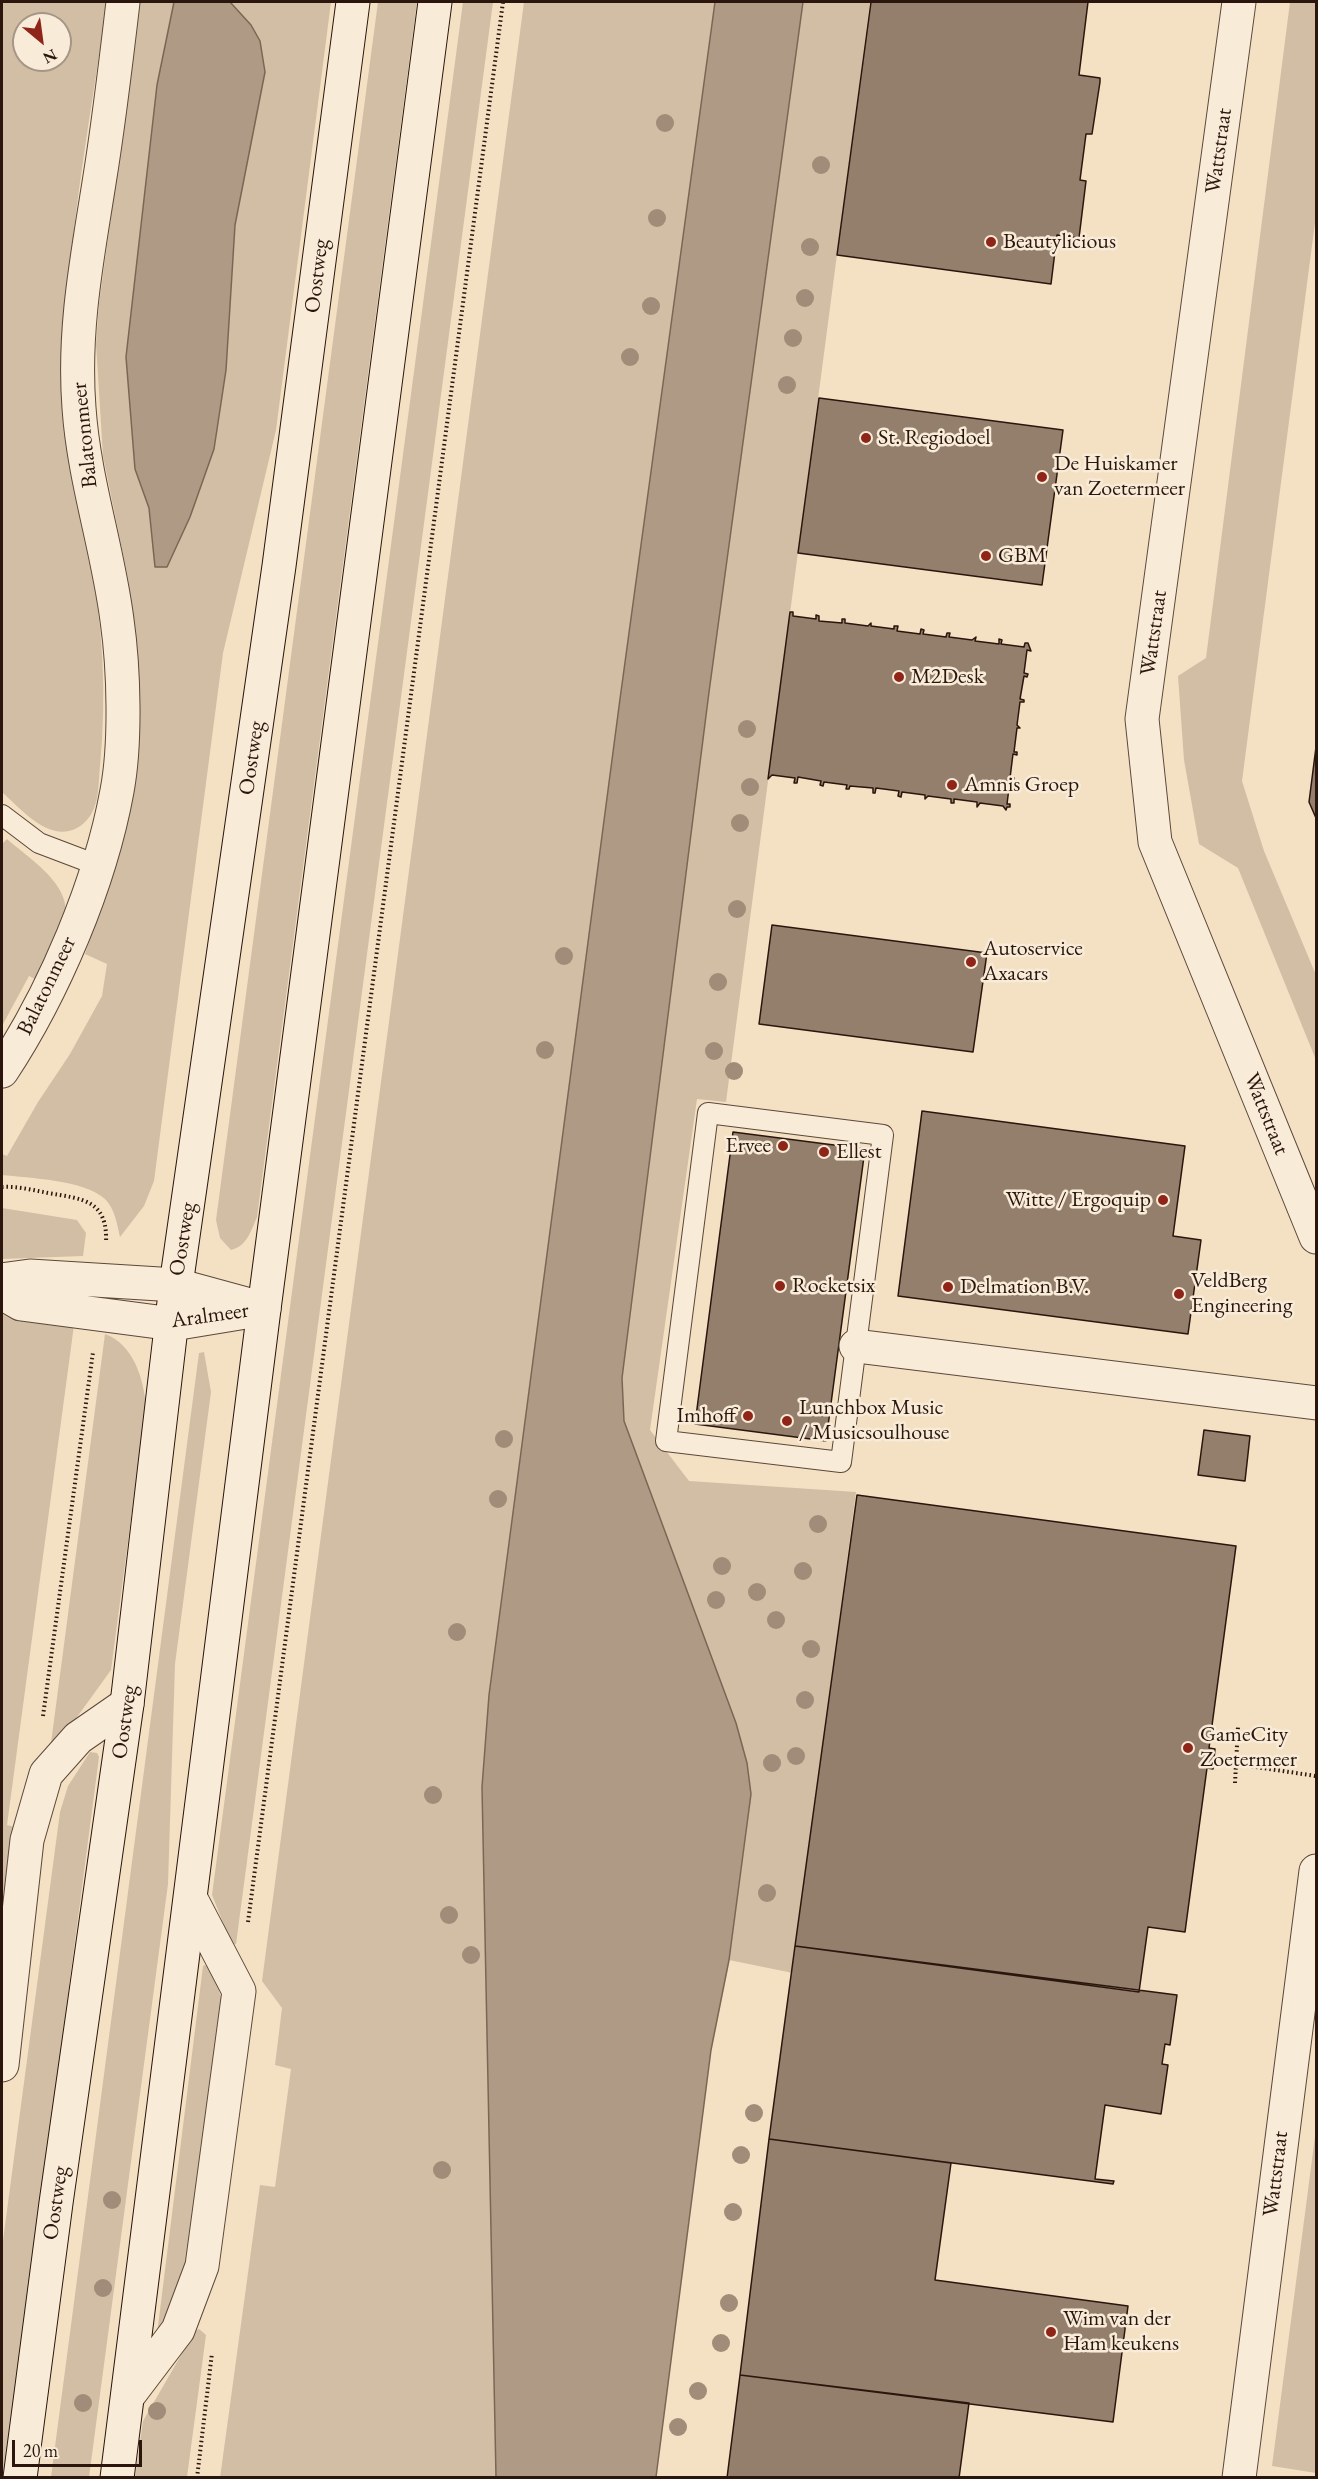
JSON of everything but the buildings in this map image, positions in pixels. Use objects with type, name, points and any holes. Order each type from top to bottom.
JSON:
[{"type":"main road","name":"Balatonmeer","points":[[2,1071],[64,959],[97,865],[118,790],[123,702],[117,621],[90,489],[79,408],[78,321],[108,123],[123,2]]},
{"type":"main road","name":"Oostweg","points":[[20,2478],[56,2203],[128,1704],[176,1286],[279,566],[353,2]]},
{"type":"main road","points":[[117,2478],[264,1309],[435,2]]},
{"type":"main road","name":"Wattstraat","points":[[1239,2],[1142,719],[1155,842],[1317,1237]]},
{"type":"main road","name":"Aralmeer","points":[[2,1280],[30,1276],[101,1279],[176,1286],[264,1309]]},
{"type":"main road","name":"Aralmeer","points":[[2,1293],[21,1304],[96,1316],[173,1324],[264,1309]]},
{"type":"main road","points":[[856,1346],[1317,1402]]},
{"type":"main road","points":[[2,2065],[27,1840],[46,1774],[78,1738],[128,1704]]},
{"type":"main road","name":"Wattstraat","points":[[1239,2478],[1306,2029],[1317,1871]]},
{"type":"main road","points":[[128,2396],[178,2330],[202,2266],[238,1991],[191,1899]]},
{"type":"lane","points":[[2,815],[39,843],[97,865]]},
{"type":"lane","points":[[708,1113],[883,1135],[856,1346],[841,1462],[666,1441],[708,1113]]},
{"type":"path","points":[[246,1932],[503,2]]},
{"type":"path","points":[[2,1187],[78,1198],[92,1203],[102,1214],[106,1228],[101,1279]]},
{"type":"path","points":[[46,1774],[40,1734],[96,1316]]},
{"type":"path","points":[[1235,1783],[1238,1727]]},
{"type":"path","points":[[1216,1761],[1317,1776]]},
{"type":"path","points":[[197,2478],[212,2348]]},
{"type":"shaded area","points":[[2,2],[107,2],[72,249],[65,374],[68,436],[76,498],[89,552],[98,606],[103,712],[98,789],[93,811],[84,823],[73,830],[61,832],[50,829],[29,817],[2,792]]},
{"type":"shaded area","points":[[140,2],[174,2],[157,85],[126,357],[135,469],[149,508],[155,567],[166,567],[190,517],[214,449],[226,370],[235,225],[265,72],[251,25],[230,2],[331,2],[276,430],[223,653],[154,1181],[144,1206],[120,1237],[117,1222],[105,1199],[96,1193],[70,1184],[2,1175],[2,1154],[7,1156],[38,1102],[70,1054],[102,996],[107,964],[85,954],[110,879],[136,654],[128,579],[103,456],[96,344],[99,304]]},
{"type":"shaded area","points":[[174,2],[230,2],[251,25],[260,41],[265,72],[235,225],[226,370],[214,449],[190,517],[167,567],[155,567],[149,508],[135,469],[126,357],[157,85]]},
{"type":"shaded area","points":[[378,2],[417,2],[257,1217],[245,1241],[231,1250],[220,1238],[216,1220]]},
{"type":"shaded area","points":[[463,2],[493,2],[236,1944],[232,1945],[212,1895]]},
{"type":"shaded area","points":[[524,2],[715,2],[620,699],[489,1695],[482,1787],[496,2477],[220,2478],[260,2185],[275,2187],[291,2069],[275,2065],[282,2008],[262,1981]]},
{"type":"shaded area","points":[[715,2],[803,2],[709,692],[622,1378],[624,1421],[736,1723],[747,1763],[751,1794],[729,1960],[711,2050],[656,2477],[496,2477],[482,1787],[489,1695],[620,699]]},
{"type":"shaded area","points":[[803,2],[870,2],[726,1102],[697,1099],[650,1430],[689,1481],[856,1492],[793,1973],[729,1960],[751,1794],[624,1421],[622,1378],[709,692]]},
{"type":"shaded area","points":[[1290,2],[1316,2],[1316,215],[1242,781],[1264,851],[1316,975],[1316,1060],[1238,868],[1199,844],[1184,760],[1178,676],[1206,658]]},
{"type":"shaded area","points":[[7,839],[46,872],[55,883],[62,893],[65,917],[37,980],[29,976],[2,1026],[2,844]]},
{"type":"shaded area","points":[[2,1208],[77,1220],[86,1233],[83,1256],[2,1259]]},
{"type":"shaded area","points":[[2,1312],[74,1325],[7,1825],[19,1828],[2,1927]]},
{"type":"shaded area","points":[[105,1334],[115,1339],[130,1354],[139,1374],[146,1405],[111,1670],[59,1742],[51,1743]]},
{"type":"shaded area","points":[[204,1352],[211,1392],[175,1664],[168,1884],[89,2477],[51,2477],[199,1353]]},
{"type":"shaded area","points":[[90,1752],[97,1753],[99,1757],[5,2477],[2,2478],[2,2248],[60,1812],[68,1786]]},
{"type":"shaded area","points":[[205,1965],[215,1978],[223,2007],[187,2285],[157,2334],[203,1966]]},
{"type":"shaded area","points":[[1316,2129],[1316,2473],[1272,2466]]},
{"type":"shaded area","points":[[199,2329],[206,2335],[187,2477],[135,2478],[143,2421],[195,2331]]},
{"type":"place","name":"Beautylicious","points":[[991,242]]},
{"type":"place","name":"St. Regiodoel","points":[[866,438]]},
{"type":"place","name":"De Huiskamer van Zoetermeer","points":[[1042,477]]},
{"type":"place","name":"GBM","points":[[986,556]]},
{"type":"place","name":"M2Desk","points":[[899,677]]},
{"type":"place","name":"Amnis Groep","points":[[952,785]]},
{"type":"place","name":"Autoservice Axacars","points":[[971,962]]},
{"type":"place","name":"Ervee","points":[[783,1146]]},
{"type":"place","name":"Ellest","points":[[824,1152]]},
{"type":"place","name":"Witte / Ergoquip","points":[[1163,1200]]},
{"type":"place","name":"Rocketsix","points":[[780,1286]]},
{"type":"place","name":"Delmation B.V.","points":[[948,1287]]},
{"type":"place","name":"VeldBerg Engineering","points":[[1179,1294]]},
{"type":"place","name":"Imhoff","points":[[748,1416]]},
{"type":"place","name":"Lunchbox Music / Musicsoulhouse","points":[[787,1421]]},
{"type":"place","name":"GameCity Zoetermeer","points":[[1188,1748]]},
{"type":"place","name":"Wim van der Ham keukens","points":[[1051,2332]]}]
